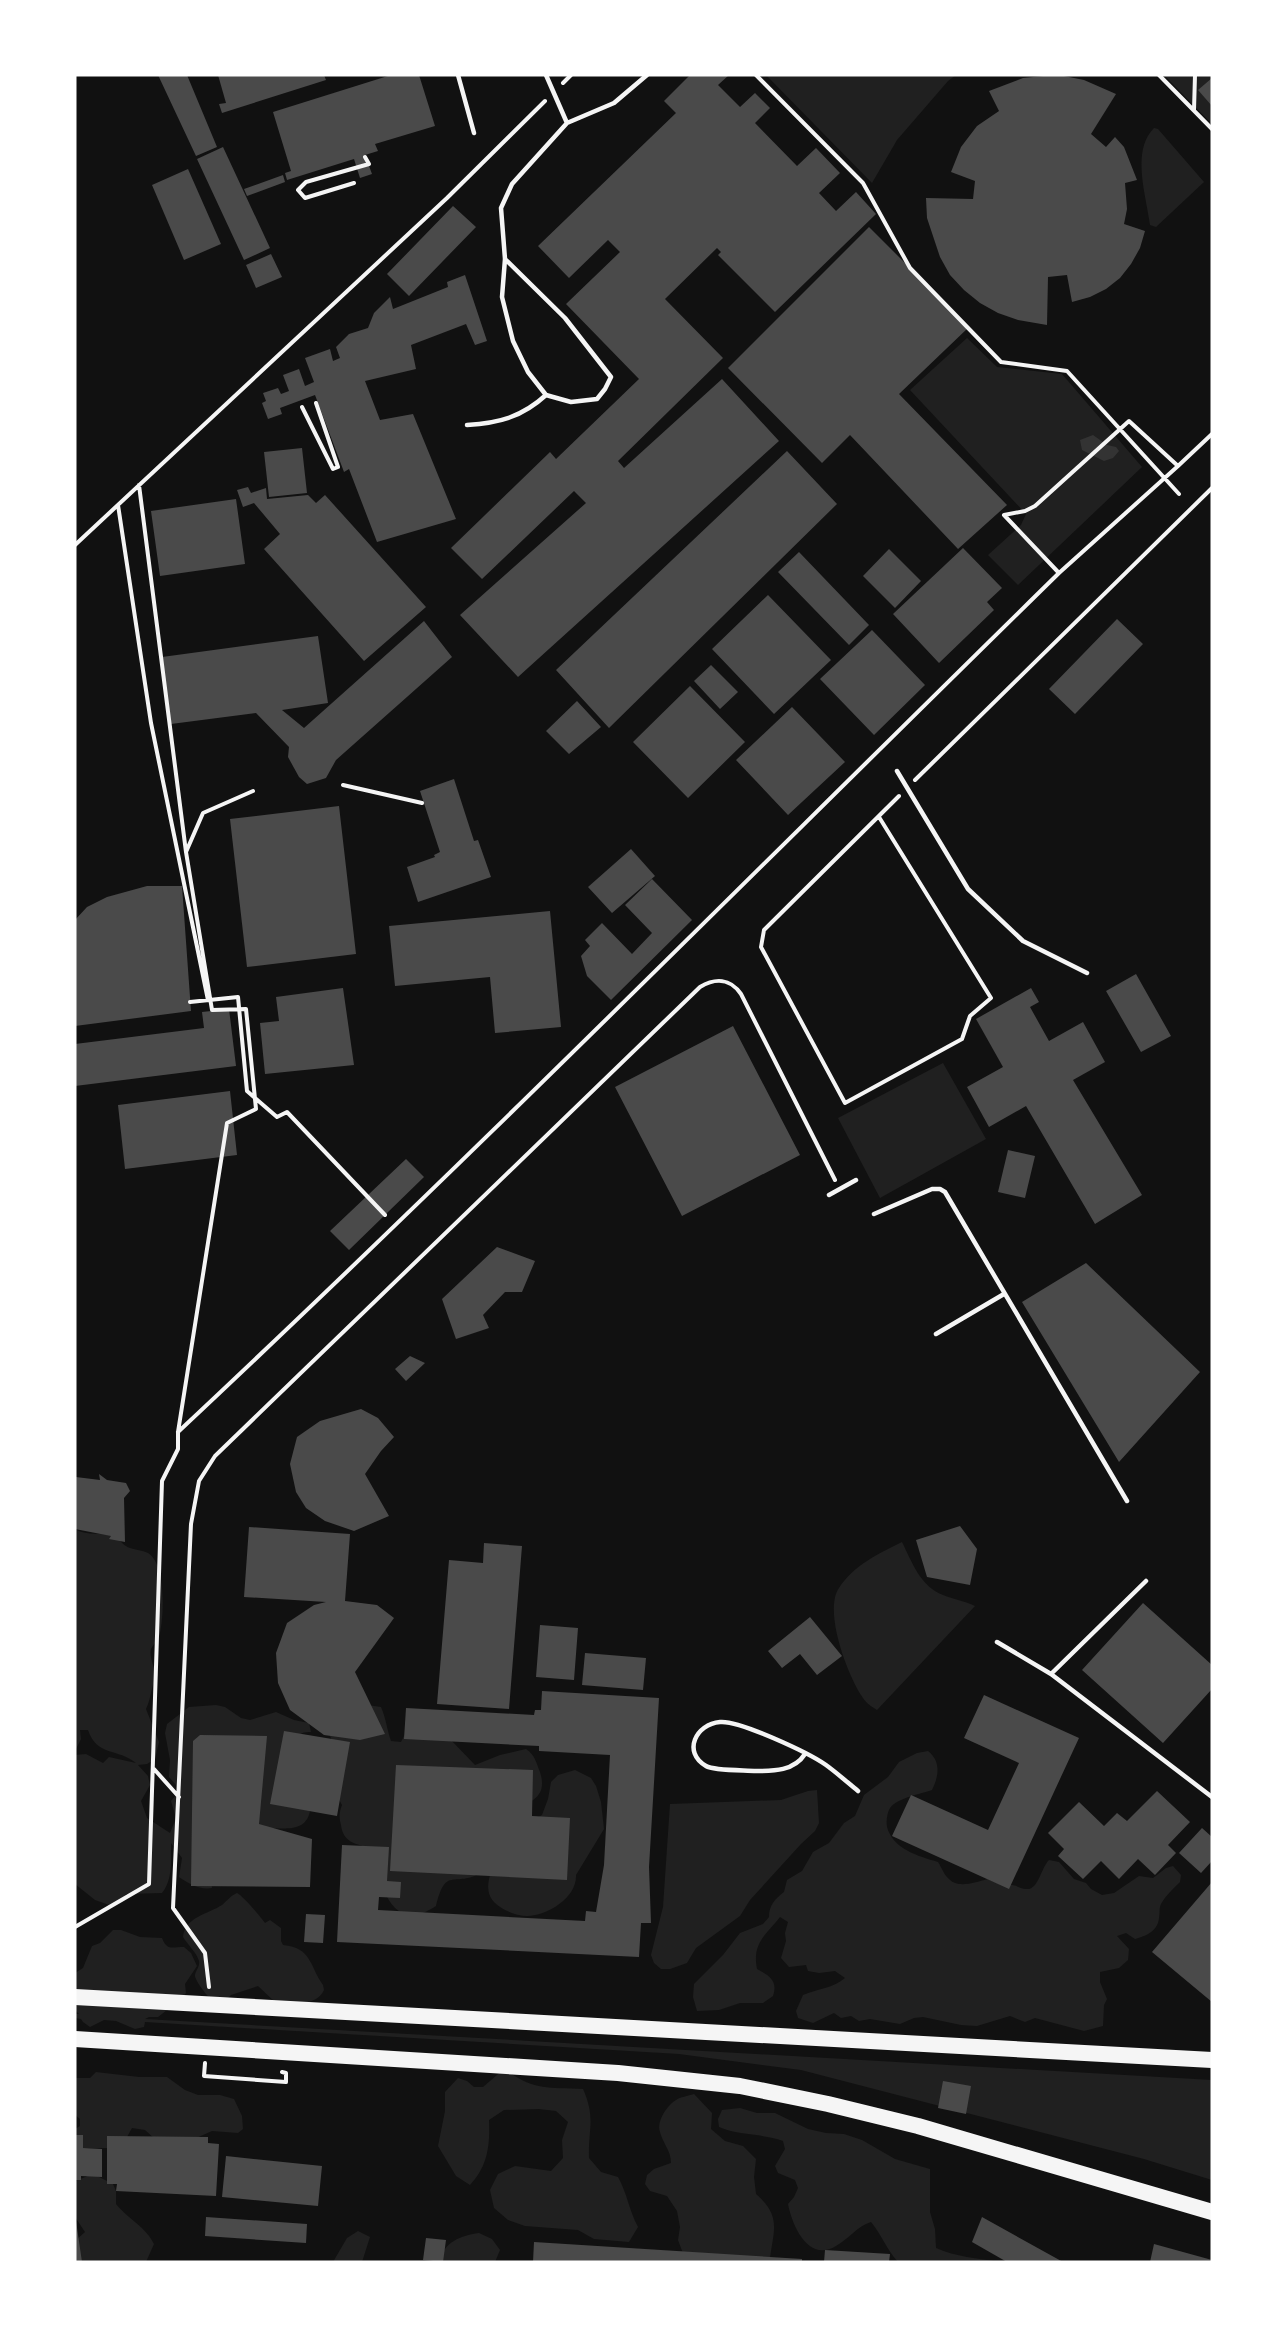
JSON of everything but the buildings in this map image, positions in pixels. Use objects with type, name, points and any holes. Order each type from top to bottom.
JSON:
[{"type":"highway","points":[[75,1997],[653,2027],[1212,2060]]},
{"type":"highway","points":[[75,2039],[660,2076],[740,2086],[918,2126],[1212,2212]]},
{"type":"lane","points":[[458,75],[474,133]]},
{"type":"lane","points":[[546,75],[567,123]]},
{"type":"lane","points":[[505,259],[564,318],[610,377],[605,390],[597,399],[571,402],[546,395],[528,372],[513,341],[502,297],[505,259],[501,208],[512,184],[567,123],[614,104],[647,75]]},
{"type":"lane","points":[[467,425],[489,424],[530,410],[546,395]]},
{"type":"lane","points":[[897,771],[968,889],[1023,941],[1087,973]]},
{"type":"lane","points":[[829,1195],[856,1180]]},
{"type":"lane","points":[[874,1214],[932,1189],[945,1192],[1127,1502]]},
{"type":"lane","points":[[936,1334],[1004,1294]]},
{"type":"lane","points":[[1051,1674],[1146,1581]]},
{"type":"lane","points":[[997,1642],[1051,1674],[1212,1797]]},
{"type":"lane","points":[[805,1754],[800,1762],[782,1770],[754,1771],[708,1767],[697,1759],[692,1747],[695,1735],[719,1722],[742,1726],[805,1754],[824,1764],[858,1791]]},
{"type":"path","points":[[75,545],[447,198],[571,75]]},
{"type":"path","points":[[756,75],[863,183],[910,268],[1001,362],[1067,371],[1179,494]]},
{"type":"path","points":[[1159,75],[1212,129]]},
{"type":"path","points":[[1194,111],[1195,75]]},
{"type":"path","points":[[354,183],[305,198],[298,190],[306,182],[369,164],[365,157]]},
{"type":"path","points":[[303,407],[333,469],[338,467],[316,403]]},
{"type":"path","points":[[1059,573],[1004,515],[1025,511],[1035,506],[1129,421],[1178,466]]},
{"type":"path","points":[[177,1432],[276,1340],[601,1025],[1059,573],[1212,434]]},
{"type":"path","points":[[139,485],[186,852],[209,1000]]},
{"type":"path","points":[[879,817],[991,998],[970,1016],[962,1040],[845,1103],[761,947],[764,930],[1212,488]]},
{"type":"path","points":[[75,1927],[149,1884],[162,1481],[178,1449],[177,1432],[227,1123],[256,1109],[246,1009],[212,1011],[209,1000],[151,723],[118,505]]},
{"type":"path","points":[[344,785],[422,803]]},
{"type":"path","points":[[186,852],[203,813],[253,791]]},
{"type":"path","points":[[209,1988],[205,1953],[173,1908],[191,1524],[200,1481],[215,1456],[700,987],[710,981],[718,980],[736,987],[839,1189]]},
{"type":"path","points":[[190,1002],[237,997],[247,1091],[277,1117],[287,1112],[385,1215]]},
{"type":"path","points":[[154,1768],[179,1797]]},
{"type":"path","points":[[204,2076],[286,2082],[286,2073],[276,2072]]},
{"type":"shaded area","points":[[766,75],[956,75],[948,81],[897,140],[872,183]]},
{"type":"shaded area","points":[[1164,75],[1212,75],[1212,124]]},
{"type":"shaded area","points":[[1154,128],[1158,129],[1204,182],[1156,227],[1150,225],[1142,174],[1143,149]]},
{"type":"shaded area","points":[[967,338],[997,367],[1062,374],[1142,467],[1018,585],[988,555],[1021,525],[1026,514],[910,390]]},
{"type":"shaded area","points":[[1093,435],[1107,445],[1116,447],[1119,451],[1113,458],[1104,461],[1082,450],[1080,440]]},
{"type":"shaded area","points":[[943,1063],[986,1139],[880,1198],[838,1118]]},
{"type":"shaded area","points":[[75,1529],[85,1533],[110,1535],[128,1547],[148,1553],[154,1559],[161,1578],[163,1602],[161,1625],[158,1640],[151,1649],[152,1662],[158,1675],[146,1709],[159,1742],[155,1759],[147,1764],[138,1765],[148,1776],[150,1785],[141,1801],[147,1818],[170,1833],[176,1818],[171,1801],[177,1794],[176,1785],[169,1777],[170,1760],[165,1733],[167,1724],[189,1707],[216,1705],[225,1707],[241,1718],[250,1720],[276,1712],[294,1720],[309,1723],[311,1732],[296,1736],[279,1757],[281,1766],[310,1811],[308,1818],[304,1823],[293,1828],[266,1828],[211,1877],[212,1888],[195,1886],[179,1877],[182,1858],[171,1843],[170,1876],[162,1893],[126,1894],[120,1902],[112,1906],[95,1900],[75,1884],[75,1755],[86,1754],[103,1763],[109,1757],[136,1763],[102,1748],[92,1739],[88,1730],[80,1730],[81,1739],[75,1751]]},
{"type":"shaded area","points":[[902,1542],[913,1565],[928,1586],[943,1595],[975,1606],[877,1710],[867,1703],[857,1688],[839,1644],[834,1612],[835,1598],[845,1580],[859,1567]]},
{"type":"shaded area","points":[[354,1703],[381,1707],[391,1741],[401,1742],[405,1734],[450,1739],[475,1765],[500,1755],[526,1749],[533,1756],[540,1772],[542,1782],[539,1794],[511,1817],[479,1874],[447,1882],[443,1886],[436,1906],[420,1914],[407,1915],[397,1910],[383,1889],[370,1848],[347,1839],[342,1831],[340,1815],[342,1805],[334,1790],[332,1741],[329,1733]]},
{"type":"shaded area","points":[[928,1751],[937,1764],[936,1779],[932,1790],[903,1799],[893,1805],[888,1812],[887,1827],[890,1835],[900,1846],[938,1862],[946,1876],[957,1884],[988,1879],[996,1883],[1030,1889],[1049,1860],[1059,1862],[1074,1879],[1086,1883],[1102,1895],[1114,1893],[1139,1876],[1153,1878],[1166,1868],[1173,1866],[1181,1875],[1180,1882],[1161,1904],[1158,1923],[1154,1930],[1135,1939],[1126,1933],[1117,1936],[1129,1949],[1128,1960],[1119,1968],[1100,1972],[1100,1982],[1107,1999],[1104,2005],[1103,2026],[1084,2031],[1035,2018],[1025,2022],[1010,2016],[977,2026],[923,2017],[900,2024],[870,2019],[859,2021],[851,2016],[841,2018],[834,2013],[813,2023],[798,2018],[796,2011],[803,1995],[831,1986],[845,1978],[835,1971],[819,1973],[808,1971],[806,1965],[789,1967],[781,1958],[788,1922],[780,1917],[761,1940],[756,1953],[757,1969],[766,1974],[774,1983],[773,1996],[763,2003],[740,2003],[719,2010],[697,2011],[693,1997],[694,1984],[723,1955],[740,1933],[763,1924],[769,1917],[773,1903],[784,1892],[787,1880],[802,1871],[813,1852],[829,1843],[844,1823],[855,1816],[864,1795],[888,1777],[899,1762],[917,1753]]},
{"type":"shaded area","points":[[575,1770],[591,1778],[596,1786],[601,1802],[604,1829],[576,1875],[572,1891],[560,1903],[535,1915],[516,1914],[499,1907],[488,1890],[491,1872],[526,1824],[542,1815],[551,1782],[558,1775]]},
{"type":"shaded area","points":[[817,1790],[819,1823],[815,1831],[750,1900],[740,1916],[696,1948],[687,1963],[670,1969],[661,1969],[654,1963],[651,1955],[663,1907],[670,1804],[781,1800]]},
{"type":"shaded area","points":[[237,1893],[265,1923],[270,1920],[281,1928],[283,1945],[300,1950],[309,1959],[324,1990],[316,1999],[304,2003],[277,2004],[258,1986],[231,1995],[227,1999],[210,1998],[203,1990],[195,1977],[199,1961],[183,1937],[185,1930],[193,1920],[222,1905]]},
{"type":"shaded area","points":[[113,1930],[121,1930],[140,1937],[162,1938],[168,1947],[184,1947],[191,1953],[197,1966],[185,1984],[186,1993],[180,2000],[158,2017],[145,2019],[1212,2080],[1212,2180],[1144,2159],[801,2070],[679,2054],[145,2022],[144,2027],[135,2029],[116,2021],[104,2020],[90,2027],[81,2019],[75,2018],[75,2014],[79,2014],[75,2010],[75,1973],[83,1968],[92,1946],[100,1943]]},
{"type":"shaded area","points":[[504,2069],[533,2084],[550,2088],[583,2089],[590,2116],[589,2158],[601,2172],[618,2177],[621,2183],[638,2227],[629,2242],[594,2239],[578,2230],[525,2226],[508,2220],[494,2208],[490,2190],[498,2174],[515,2166],[551,2171],[563,2158],[562,2140],[568,2122],[556,2111],[504,2110],[489,2120],[487,2155],[476,2178],[470,2185],[456,2176],[438,2146],[445,2111],[445,2092],[458,2078],[474,2087],[483,2087]]},
{"type":"shaded area","points":[[96,2072],[139,2077],[167,2077],[185,2090],[198,2095],[220,2095],[234,2099],[242,2116],[243,2129],[238,2133],[212,2131],[194,2139],[155,2139],[145,2130],[132,2128],[122,2146],[75,2148],[75,2129],[80,2126],[80,2119],[75,2115],[75,2078],[90,2078]]},
{"type":"shaded area","points":[[694,2094],[712,2113],[711,2129],[725,2141],[743,2146],[756,2159],[754,2177],[756,2194],[769,2209],[774,2223],[770,2258],[760,2262],[698,2262],[684,2256],[678,2240],[680,2227],[677,2211],[667,2196],[650,2191],[645,2184],[647,2175],[654,2169],[671,2163],[670,2154],[659,2128],[663,2114],[676,2100]]},
{"type":"shaded area","points":[[740,2108],[757,2113],[775,2113],[808,2129],[844,2134],[862,2140],[895,2159],[930,2169],[930,2212],[935,2229],[936,2248],[959,2255],[999,2262],[898,2262],[871,2222],[861,2226],[841,2243],[826,2250],[817,2250],[810,2246],[793,2222],[788,2204],[798,2188],[795,2180],[778,2173],[775,2166],[785,2149],[783,2141],[719,2127],[718,2119],[722,2110]]},
{"type":"shaded area","points":[[93,2174],[113,2184],[116,2191],[116,2204],[151,2238],[154,2244],[146,2262],[75,2262],[75,2241],[85,2232],[75,2217],[75,2181]]},
{"type":"shaded area","points":[[358,2231],[370,2237],[362,2262],[333,2262],[347,2238]]},
{"type":"shaded area","points":[[479,2233],[492,2239],[500,2250],[495,2262],[438,2262],[445,2249],[454,2241]]}]
